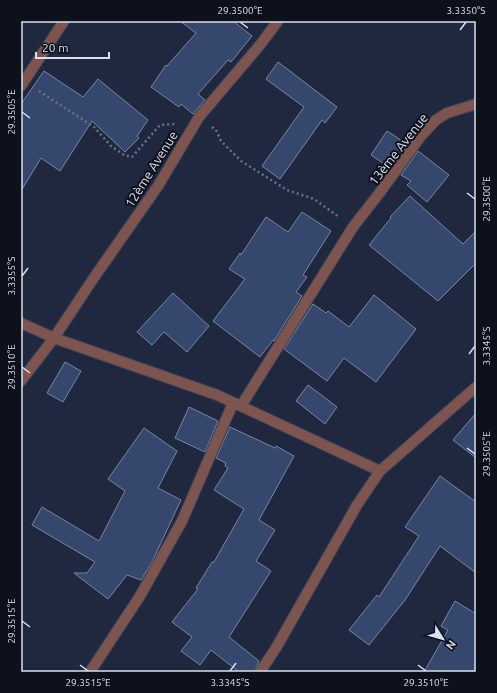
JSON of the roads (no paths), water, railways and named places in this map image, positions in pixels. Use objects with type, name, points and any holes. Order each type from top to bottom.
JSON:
[{"type":"street","points":[[21,86],[64,21]]},
{"type":"street","name":"12ème Avenue","points":[[21,381],[54,338],[158,186],[199,117],[260,45],[278,21]]},
{"type":"street","name":"13ème Avenue","points":[[90,672],[140,596],[182,521],[237,404],[352,227],[382,191],[421,136],[436,120],[447,113],[476,104]]},
{"type":"street","points":[[21,323],[54,338],[217,395],[380,471]]},
{"type":"street","points":[[260,672],[276,648],[357,505],[380,471],[476,387]]}]
